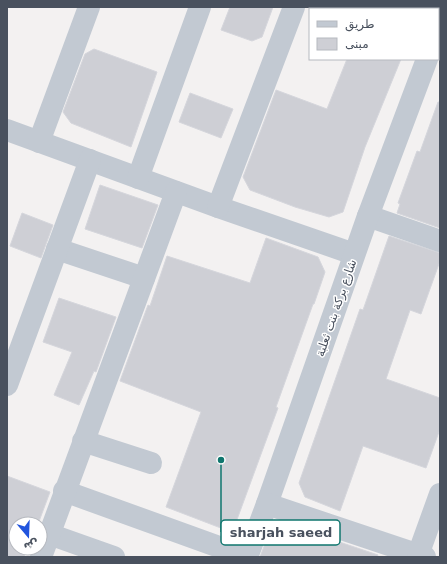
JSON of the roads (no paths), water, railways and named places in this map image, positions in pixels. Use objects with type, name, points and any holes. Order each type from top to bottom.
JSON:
[{"type":"street","points":[[39,142],[89,7]]},
{"type":"street","points":[[138,178],[200,7]]},
{"type":"street","points":[[218,207],[294,7]]},
{"type":"street","name":"شارع بركة بنت ثعلبة","points":[[247,557],[268,504],[354,254],[427,60]]},
{"type":"street","points":[[7,130],[176,192],[354,254]]},
{"type":"street","points":[[7,385],[90,160]]},
{"type":"street","points":[[41,557],[64,491],[176,192]]},
{"type":"street","points":[[368,216],[440,241]]},
{"type":"street","points":[[57,250],[144,278]]},
{"type":"street","points":[[83,441],[152,463]]},
{"type":"street","points":[[64,491],[247,557]]},
{"type":"street","points":[[268,504],[421,556],[440,494]]},
{"type":"street","points":[[49,534],[114,557]]},
{"type":"place","name":"sharjah saeed","points":[[221,460]]}]
